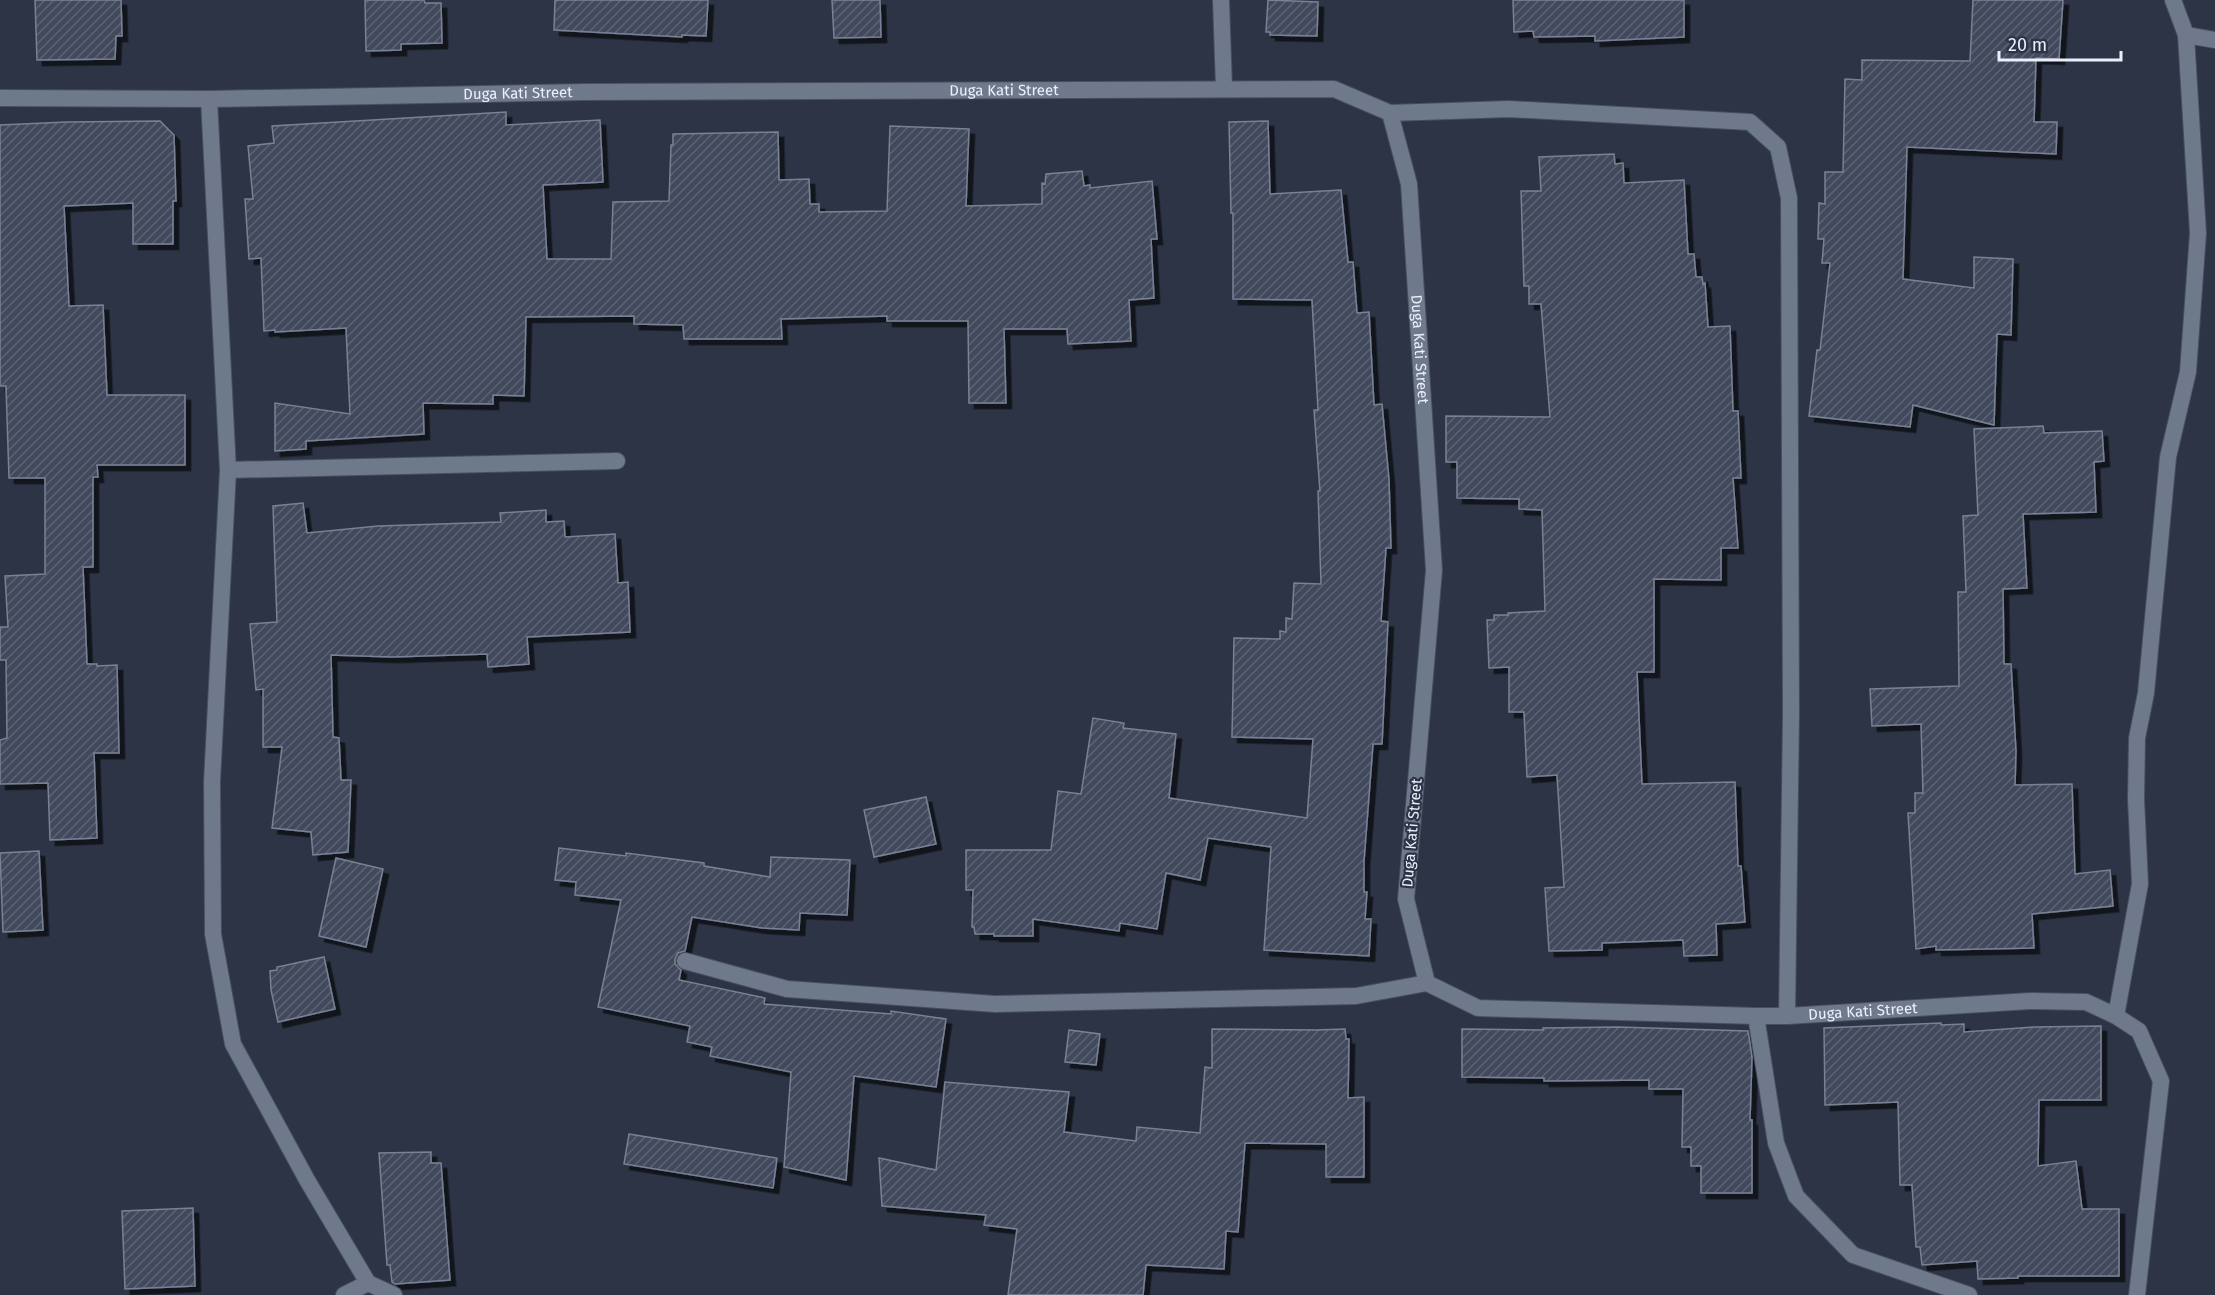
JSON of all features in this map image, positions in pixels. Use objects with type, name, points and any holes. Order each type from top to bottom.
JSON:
[{"type":"street","points":[[1221,0],[1224,88]]},
{"type":"street","points":[[2116,1016],[2140,884],[2136,799],[2137,738],[2146,693],[2168,457],[2188,372],[2198,233],[2186,35],[2173,0]]},
{"type":"street","points":[[2186,35],[2215,40]]},
{"type":"street","name":"Duga Kati Street","points":[[0,98],[209,99],[585,92],[1334,89],[1390,113],[1409,184],[1434,570],[1406,899],[1427,983],[1478,1008],[1787,1016],[2030,1001],[2086,1002],[2116,1016],[2139,1031],[2161,1081],[2137,1295]]},
{"type":"street","points":[[209,99],[228,470],[212,782],[213,934],[233,1044],[307,1180],[368,1283],[394,1295]]},
{"type":"street","points":[[1390,113],[1509,109],[1750,122],[1778,147],[1789,198],[1791,714],[1787,1016]]},
{"type":"street","points":[[228,470],[617,461]]},
{"type":"street","points":[[685,960],[787,989],[994,1004],[1356,996],[1427,983]]},
{"type":"street","points":[[1756,1016],[1776,1143],[1796,1196],[1853,1255],[1970,1295]]},
{"type":"street","points":[[345,1295],[368,1283]]},
{"type":"building","points":[[35,0],[121,0],[122,36],[116,36],[115,59],[37,60]]},
{"type":"building","points":[[365,0],[424,0],[425,3],[441,3],[442,43],[401,44],[401,50],[366,51]]},
{"type":"building","points":[[555,0],[708,0],[706,36],[682,35],[682,37],[554,30]]},
{"type":"building","points":[[832,0],[880,0],[881,37],[834,38]]},
{"type":"building","points":[[1268,0],[1318,2],[1317,36],[1270,35],[1270,32],[1266,32]]},
{"type":"building","points":[[1513,0],[1684,0],[1684,37],[1595,41],[1595,36],[1534,37],[1533,31],[1514,32]]},
{"type":"building","points":[[1973,0],[2063,0],[2059,59],[2036,58],[2034,122],[2057,122],[2056,154],[1907,147],[1903,279],[1974,288],[1974,257],[2013,259],[2011,335],[1997,334],[1994,425],[1913,405],[1910,427],[1809,416],[1817,350],[1820,350],[1830,263],[1822,263],[1824,239],[1818,239],[1819,203],[1825,204],[1825,172],[1843,172],[1845,79],[1862,80],[1862,60],[1970,61]]},
{"type":"building","points":[[506,112],[506,125],[600,120],[603,182],[543,185],[547,259],[611,259],[613,202],[669,201],[673,134],[778,132],[779,180],[809,179],[810,204],[819,204],[819,212],[887,211],[890,126],[969,129],[966,206],[1042,204],[1042,183],[1045,184],[1046,174],[1082,171],[1084,186],[1090,185],[1090,188],[1152,181],[1157,239],[1151,239],[1154,298],[1129,300],[1131,341],[1068,344],[1067,329],[1004,329],[1006,403],[969,403],[968,321],[887,321],[887,316],[781,319],[782,339],[684,339],[683,325],[634,324],[634,316],[526,317],[524,396],[493,395],[493,404],[423,403],[424,434],[306,441],[306,449],[275,451],[275,403],[350,414],[346,328],[264,331],[261,258],[249,259],[245,199],[253,199],[248,146],[274,143],[272,126]]},
{"type":"building","points":[[160,121],[174,135],[176,201],[173,201],[173,244],[133,244],[133,203],[64,206],[69,306],[103,305],[107,395],[185,395],[185,465],[97,465],[98,477],[93,477],[93,567],[83,567],[87,664],[117,665],[119,753],[94,753],[97,838],[50,840],[48,783],[0,784],[0,740],[7,738],[6,660],[0,660],[0,627],[8,627],[5,576],[45,574],[45,478],[9,478],[6,386],[0,386],[0,125]]},
{"type":"building","points":[[1268,121],[1270,194],[1341,190],[1348,262],[1353,262],[1357,313],[1369,312],[1374,405],[1382,404],[1389,480],[1391,548],[1386,548],[1381,621],[1388,622],[1382,744],[1373,744],[1364,861],[1364,892],[1367,892],[1365,919],[1371,919],[1369,956],[1264,950],[1271,847],[1208,838],[1200,880],[1166,873],[1157,929],[1120,923],[1119,931],[1033,919],[1033,936],[975,934],[974,927],[972,927],[973,890],[966,890],[966,850],[1051,850],[1058,791],[1081,794],[1093,718],[1124,723],[1123,728],[1176,734],[1169,798],[1307,818],[1313,739],[1232,737],[1234,638],[1280,639],[1280,631],[1286,632],[1286,618],[1292,619],[1294,583],[1321,584],[1318,491],[1320,491],[1314,410],[1318,410],[1312,300],[1233,299],[1233,213],[1231,213],[1229,122]]},
{"type":"building","points":[[1614,154],[1615,164],[1623,163],[1624,183],[1684,180],[1688,254],[1694,254],[1696,277],[1702,277],[1703,284],[1705,283],[1708,327],[1730,326],[1733,411],[1738,411],[1741,478],[1733,478],[1738,548],[1721,548],[1721,580],[1654,579],[1654,672],[1637,672],[1642,784],[1735,782],[1738,866],[1741,866],[1745,922],[1716,924],[1717,955],[1684,956],[1683,940],[1602,943],[1602,950],[1549,951],[1545,888],[1564,887],[1557,775],[1527,777],[1524,712],[1509,712],[1509,667],[1489,668],[1487,620],[1494,620],[1494,615],[1545,611],[1542,510],[1519,509],[1519,499],[1457,498],[1457,462],[1446,462],[1446,416],[1550,417],[1541,304],[1529,304],[1529,286],[1524,286],[1521,191],[1541,191],[1539,157]]},
{"type":"building","points":[[2043,426],[2044,433],[2102,431],[2104,461],[2094,462],[2096,512],[2023,514],[2027,588],[2003,589],[2004,664],[2011,664],[2016,751],[2015,785],[2072,784],[2075,874],[2110,870],[2113,906],[2032,914],[2034,948],[1936,950],[1936,946],[1916,949],[1908,813],[1915,813],[1915,793],[1923,793],[1921,724],[1872,726],[1870,689],[1959,686],[1958,592],[1966,592],[1963,516],[1978,515],[1974,429]]},
{"type":"building","points":[[303,503],[307,533],[378,526],[501,522],[500,513],[546,510],[546,522],[564,521],[565,537],[615,534],[618,583],[628,582],[630,632],[527,637],[529,664],[488,667],[487,654],[392,657],[331,655],[333,737],[339,738],[341,780],[351,780],[348,852],[313,855],[311,832],[272,828],[282,747],[263,747],[263,689],[256,690],[250,624],[277,622],[273,506]]},
{"type":"building","points":[[926,797],[936,844],[874,857],[864,810]]},
{"type":"building","points":[[559,848],[626,856],[626,853],[704,863],[704,866],[770,877],[771,857],[850,860],[847,915],[800,913],[799,930],[762,928],[692,917],[685,951],[678,953],[675,959],[675,964],[681,970],[679,980],[765,998],[764,1004],[891,1014],[891,1011],[946,1019],[936,1087],[854,1076],[846,1180],[784,1167],[791,1072],[710,1056],[712,1047],[687,1042],[690,1026],[598,1007],[621,900],[575,895],[576,882],[555,880]]},
{"type":"building","points":[[39,851],[43,930],[3,932],[0,853]]},
{"type":"building","points":[[336,858],[383,869],[366,947],[319,936]]},
{"type":"building","points":[[324,957],[335,1009],[278,1022],[271,990],[270,971],[277,970],[277,967]]},
{"type":"building","points":[[1941,1023],[1941,1025],[1964,1024],[1964,1032],[2035,1027],[2101,1026],[2101,1100],[2039,1100],[2038,1166],[2076,1161],[2082,1209],[2119,1209],[2119,1276],[2018,1276],[2018,1278],[1978,1279],[1977,1261],[1922,1265],[1920,1247],[1916,1247],[1912,1185],[1900,1185],[1898,1102],[1825,1105],[1824,1028]]},
{"type":"building","points":[[1618,1027],[1748,1031],[1752,1057],[1750,1120],[1752,1120],[1752,1193],[1701,1193],[1701,1166],[1691,1166],[1691,1147],[1682,1147],[1683,1089],[1649,1089],[1649,1080],[1544,1081],[1544,1078],[1462,1077],[1462,1029],[1543,1030],[1543,1028]]},
{"type":"building","points":[[1212,1029],[1345,1029],[1346,1039],[1349,1039],[1348,1098],[1364,1097],[1364,1177],[1326,1177],[1326,1144],[1245,1143],[1238,1232],[1226,1231],[1224,1269],[1146,1265],[1143,1295],[1008,1295],[1017,1229],[984,1225],[986,1215],[882,1206],[879,1158],[936,1170],[945,1082],[1069,1092],[1064,1132],[1136,1141],[1137,1127],[1200,1133],[1205,1067],[1212,1068]]},
{"type":"building","points":[[1069,1030],[1100,1034],[1096,1065],[1065,1062]]},
{"type":"building","points":[[629,1134],[777,1158],[773,1188],[624,1164]]},
{"type":"building","points":[[431,1152],[431,1163],[441,1163],[450,1280],[395,1284],[392,1282],[390,1265],[387,1265],[379,1153]]},
{"type":"building","points":[[193,1208],[195,1286],[125,1289],[122,1211]]}]
